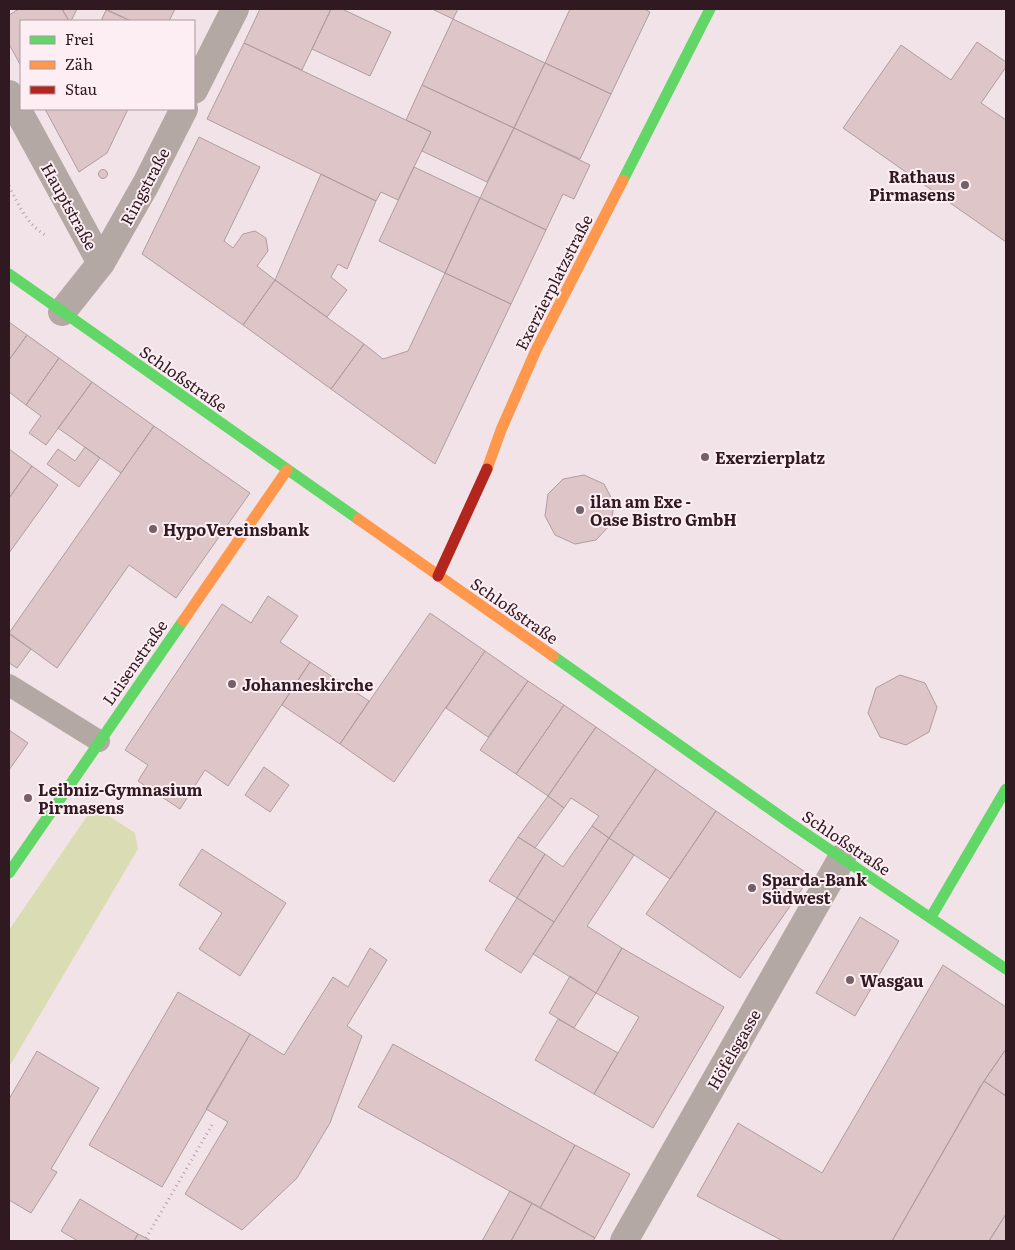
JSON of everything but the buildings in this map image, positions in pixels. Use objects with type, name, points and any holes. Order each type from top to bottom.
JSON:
[{"type":"street","points":[[195,88],[235,9]]},
{"type":"street","name":"Exerzierplatzstraße","points":[[438,576],[492,459],[501,430],[536,350],[710,9]]},
{"type":"street","name":"Hauptstraße","points":[[9,94],[101,263],[62,312]]},
{"type":"street","name":"Ringstraße","points":[[101,263],[146,184],[183,110]]},
{"type":"street","name":"Schloßstraße","points":[[9,274],[790,823],[1006,969]]},
{"type":"street","name":"Luisenstraße","points":[[9,873],[287,470]]},
{"type":"street","points":[[931,917],[1006,789]]},
{"type":"street","name":"Höfelsgasse","points":[[624,1241],[842,858]]},
{"type":"lane","points":[[9,685],[99,741]]},
{"type":"path","points":[[9,186],[29,222],[36,229]]},
{"type":"path","points":[[146,1238],[212,1125]]},
{"type":"green space","points":[[94,806],[135,833],[138,849],[9,1067],[9,930]]},
{"type":"traffic: fast","points":[[623,180],[710,9]]},
{"type":"traffic: fast","points":[[9,274],[358,519]]},
{"type":"traffic: fast","points":[[9,873],[183,621]]},
{"type":"traffic: fast","points":[[553,656],[790,823],[1006,969]]},
{"type":"traffic: fast","points":[[931,917],[1006,789]]},
{"type":"traffic: slow","points":[[487,469],[501,430],[536,350],[623,180]]},
{"type":"traffic: slow","points":[[183,621],[287,470]]},
{"type":"traffic: slow","points":[[358,519],[553,656]]},
{"type":"traffic: jam","points":[[438,576],[487,469]]},
{"type":"place","name":"Rathaus Pirmasens","points":[[965,185]]},
{"type":"place","name":"Exerzierplatz","points":[[705,457]]},
{"type":"place","name":"ilan am Exe - Oase Bistro GmbH","points":[[580,510]]},
{"type":"place","name":"HypoVereinsbank","points":[[153,529]]},
{"type":"place","name":"Johanneskirche","points":[[232,684]]},
{"type":"place","name":"Leibniz-Gymnasium Pirmasens","points":[[28,798]]},
{"type":"place","name":"Sparda-Bank Südwest","points":[[752,888]]},
{"type":"place","name":"Wasgau","points":[[850,980]]}]
